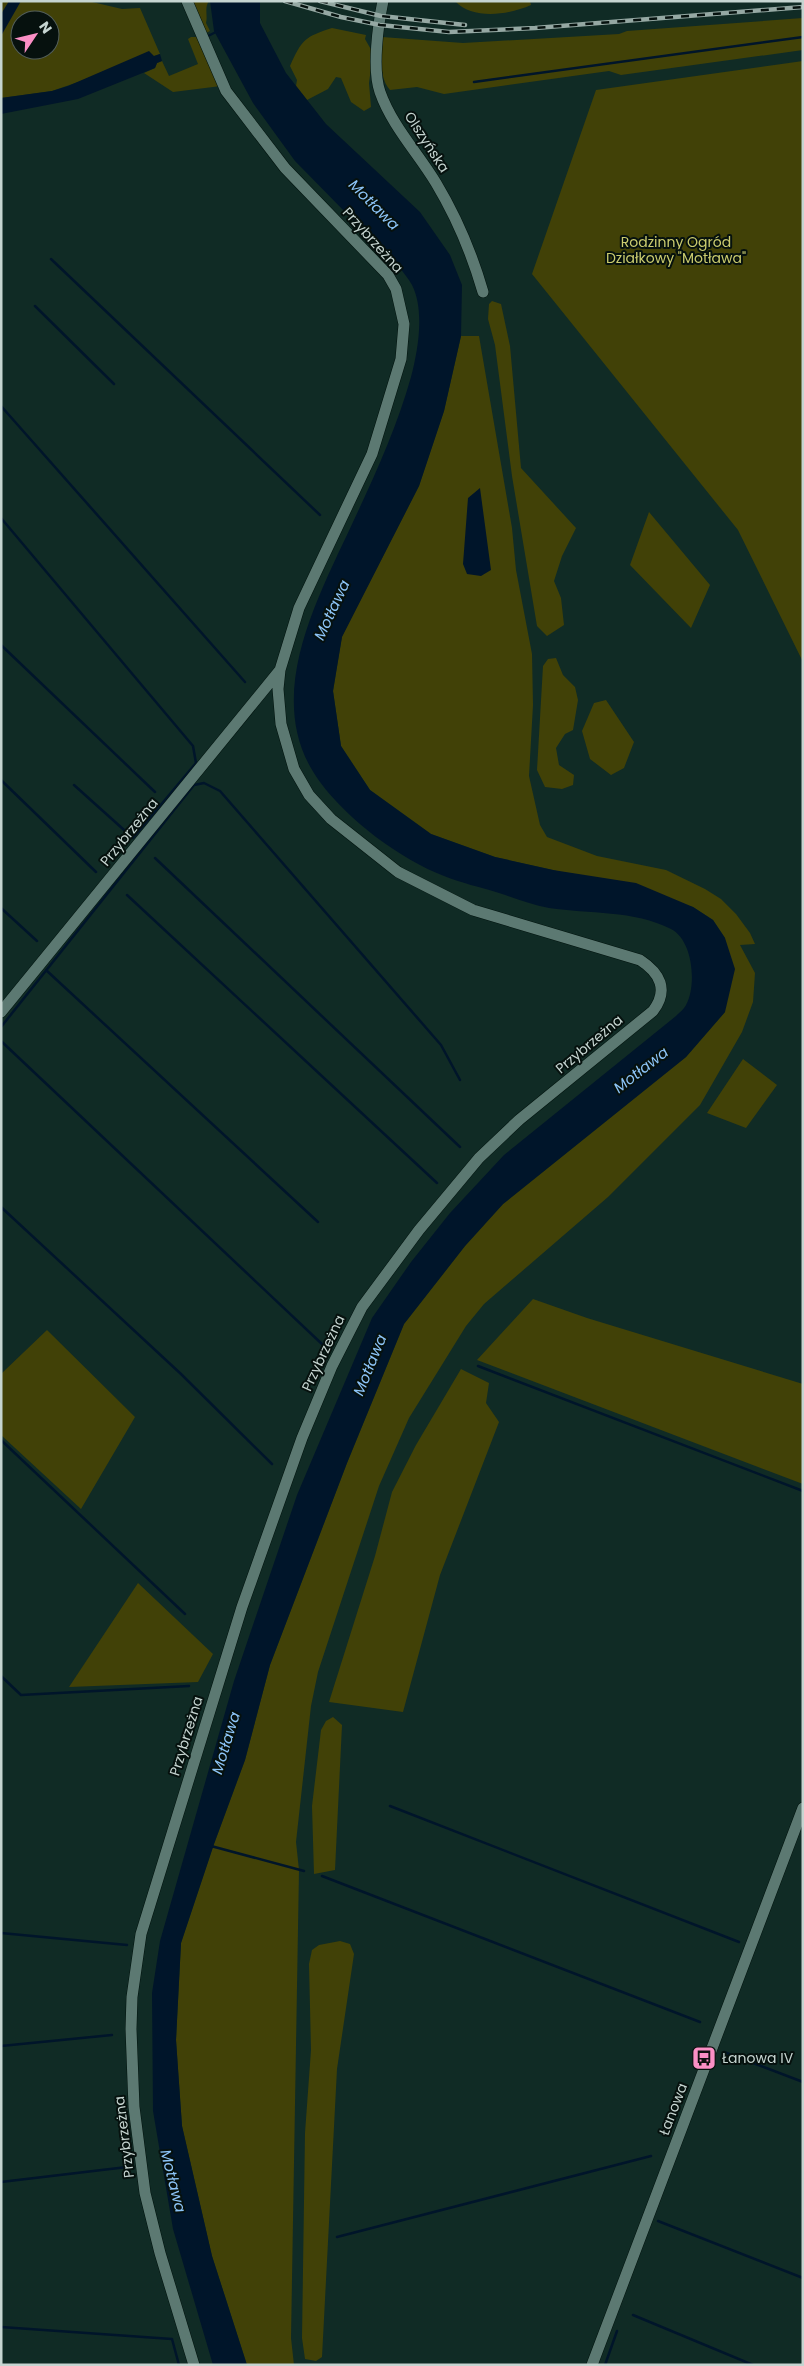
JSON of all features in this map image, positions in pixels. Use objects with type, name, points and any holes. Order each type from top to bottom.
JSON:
[{"type":"street","name":"Przybrzeżna","points":[[186,1],[226,91],[285,168],[388,275],[398,295],[404,324],[401,360],[372,454],[299,608],[280,670],[278,689],[281,724],[294,769],[309,795],[331,819],[398,872],[473,910],[640,960],[653,968],[662,990],[660,1002],[653,1011],[519,1120],[479,1158],[419,1230],[362,1307],[332,1366],[302,1438],[242,1607],[141,1934],[132,1997],[134,2098],[145,2194],[160,2252],[194,2365]]},
{"type":"street","name":"Olszyńska","points":[[383,1],[376,75],[380,92],[391,114],[437,184],[463,233],[483,292]]},
{"type":"street","name":"Przybrzeżna","points":[[1,1012],[280,670]]},
{"type":"street","name":"Łanowa","points":[[592,2365],[803,1808]]},
{"type":"green space","points":[[2,1],[88,1],[122,9],[140,8],[160,54],[52,91],[1,98]]},
{"type":"green space","points":[[190,1],[209,1],[206,23],[210,31],[204,34]]},
{"type":"green space","points":[[455,1],[530,1],[531,5],[512,11],[491,14],[471,11]]},
{"type":"green space","points":[[803,18],[803,50],[621,75],[609,71],[444,94],[417,87],[390,90],[386,85],[382,72],[382,37],[463,43],[619,34],[627,31]]},
{"type":"green space","points":[[332,28],[366,35],[365,39],[373,53],[369,83],[371,107],[364,111],[351,102],[341,78],[336,77],[328,89],[307,100],[296,86],[297,80],[290,66],[301,44],[310,37]]},
{"type":"green space","points":[[197,37],[221,86],[173,92],[144,73],[155,68],[157,63],[162,61],[169,76],[198,64],[188,39]]},
{"type":"green space","name":"Rodzinny Ogród Działkowy \"Motława\"","points":[[803,61],[803,662],[738,530],[532,274],[596,90]]},
{"type":"green space","points":[[492,301],[501,304],[510,346],[521,468],[576,528],[562,556],[554,581],[561,598],[564,625],[547,636],[537,626],[512,476],[495,345],[488,319],[489,304]]},
{"type":"green space","points":[[461,336],[479,336],[512,528],[516,570],[532,654],[533,705],[529,776],[540,825],[547,837],[597,856],[666,870],[721,899],[736,914],[750,933],[755,944],[740,945],[755,973],[753,1002],[742,1032],[700,1105],[608,1197],[484,1304],[466,1326],[409,1418],[379,1486],[318,1672],[311,1706],[296,1842],[299,1870],[291,2338],[294,2365],[247,2365],[212,2256],[182,2126],[176,2040],[181,1943],[214,1844],[245,1760],[270,1665],[347,1463],[404,1324],[465,1246],[503,1204],[686,1057],[725,1012],[725,938],[713,920],[693,907],[553,870],[495,857],[431,834],[370,790],[341,746],[333,691],[342,636],[419,486],[444,411]]},
{"type":"green space","points":[[649,512],[710,585],[691,628],[630,565]]},
{"type":"green space","points":[[556,658],[563,675],[575,687],[578,700],[573,730],[565,734],[556,748],[559,765],[574,775],[573,785],[562,789],[545,787],[537,770],[543,666],[548,659]]},
{"type":"green space","points":[[606,700],[634,742],[624,768],[611,775],[590,759],[582,731],[594,703]]},
{"type":"green space","points":[[743,1059],[777,1085],[746,1128],[707,1113]]},
{"type":"green space","points":[[533,1299],[587,1318],[803,1384],[803,1484],[477,1360]]},
{"type":"green space","points":[[47,1330],[135,1417],[81,1509],[1,1435],[1,1374]]},
{"type":"green space","points":[[461,1369],[489,1383],[486,1403],[499,1422],[440,1575],[403,1712],[329,1702],[375,1556],[392,1492],[416,1445]]},
{"type":"green space","points":[[138,1583],[213,1654],[198,1682],[69,1687]]},
{"type":"green space","points":[[333,1717],[342,1725],[335,1870],[314,1874],[312,1806],[321,1730],[326,1721]]},
{"type":"green space","points":[[340,1941],[350,1944],[354,1954],[337,2069],[322,2357],[316,2361],[305,2359],[302,2338],[305,2133],[311,2050],[309,1964],[312,1950],[319,1945]]},
{"type":"water","points":[[9,1],[21,1],[16,10],[10,10],[10,20],[1,36],[1,14]]},
{"type":"water","name":"Motława","points":[[210,1],[260,1],[260,23],[286,73],[326,124],[420,212],[450,255],[462,285],[461,336],[444,411],[419,486],[342,637],[333,691],[341,746],[370,790],[431,834],[495,857],[553,870],[636,883],[693,907],[713,920],[725,938],[735,969],[725,1012],[686,1057],[503,1204],[465,1246],[404,1324],[347,1463],[270,1665],[245,1760],[214,1844],[181,1943],[176,2040],[182,2126],[212,2256],[247,2365],[213,2365],[173,2229],[153,2111],[152,1993],[160,1941],[234,1681],[297,1495],[372,1318],[411,1262],[450,1213],[504,1155],[683,1009],[689,996],[692,975],[691,964],[684,943],[671,929],[657,923],[627,916],[564,910],[536,905],[427,869],[376,837],[345,810],[320,782],[303,751],[295,718],[295,685],[300,651],[324,584],[377,469],[399,414],[416,355],[419,331],[418,307],[412,285],[400,268],[295,161],[253,103],[214,31]]},
{"type":"water","points":[[149,51],[154,56],[160,54],[162,61],[157,63],[155,68],[78,99],[1,114],[1,98],[52,91],[68,86]]},
{"type":"water","points":[[480,488],[491,570],[481,576],[467,574],[463,564],[468,498]]},
{"type":"waterway","points":[[208,36],[218,31]]},
{"type":"waterway","points":[[474,82],[803,37]]},
{"type":"waterway","points":[[51,259],[320,515]]},
{"type":"waterway","points":[[35,306],[114,384]]},
{"type":"waterway","points":[[1,406],[245,682]]},
{"type":"waterway","points":[[1,518],[193,746],[196,763],[133,838],[74,785]]},
{"type":"waterway","points":[[1,645],[155,792]]},
{"type":"waterway","points":[[1,780],[96,872]]},
{"type":"waterway","points":[[1,1027],[194,785],[204,783],[220,791],[441,1045],[460,1080]]},
{"type":"waterway","points":[[155,858],[460,1147]]},
{"type":"waterway","points":[[127,895],[437,1183]]},
{"type":"waterway","points":[[1,908],[37,941]]},
{"type":"waterway","points":[[46,970],[318,1222]]},
{"type":"waterway","points":[[1,1041],[323,1345]]},
{"type":"waterway","points":[[1,1207],[181,1374],[272,1464]]},
{"type":"waterway","points":[[478,1366],[803,1491]]},
{"type":"waterway","points":[[1,1440],[185,1614]]},
{"type":"waterway","points":[[1,1676],[21,1695],[189,1686]]},
{"type":"waterway","points":[[390,1806],[739,1942]]},
{"type":"waterway","points":[[211,1846],[304,1871]]},
{"type":"waterway","points":[[322,1876],[700,2022]]},
{"type":"waterway","points":[[1,1933],[127,1945]]},
{"type":"waterway","points":[[1,2046],[112,2035]]},
{"type":"waterway","points":[[724,2052],[803,2082]]},
{"type":"waterway","points":[[337,2237],[651,2156]]},
{"type":"waterway","points":[[1,2182],[127,2167]]},
{"type":"waterway","points":[[658,2221],[803,2278]]},
{"type":"waterway","points":[[633,2315],[753,2365]]},
{"type":"waterway","points":[[1,2327],[172,2339],[179,2365]]},
{"type":"waterway","points":[[605,2365],[617,2331]]},
{"type":"railway","points":[[285,1],[341,17],[380,25],[449,32],[535,28],[803,7]]},
{"type":"railway","points":[[320,1],[381,16],[465,25]]},
{"type":"place","name":"Łanowa IV","points":[[704,2058]]}]
